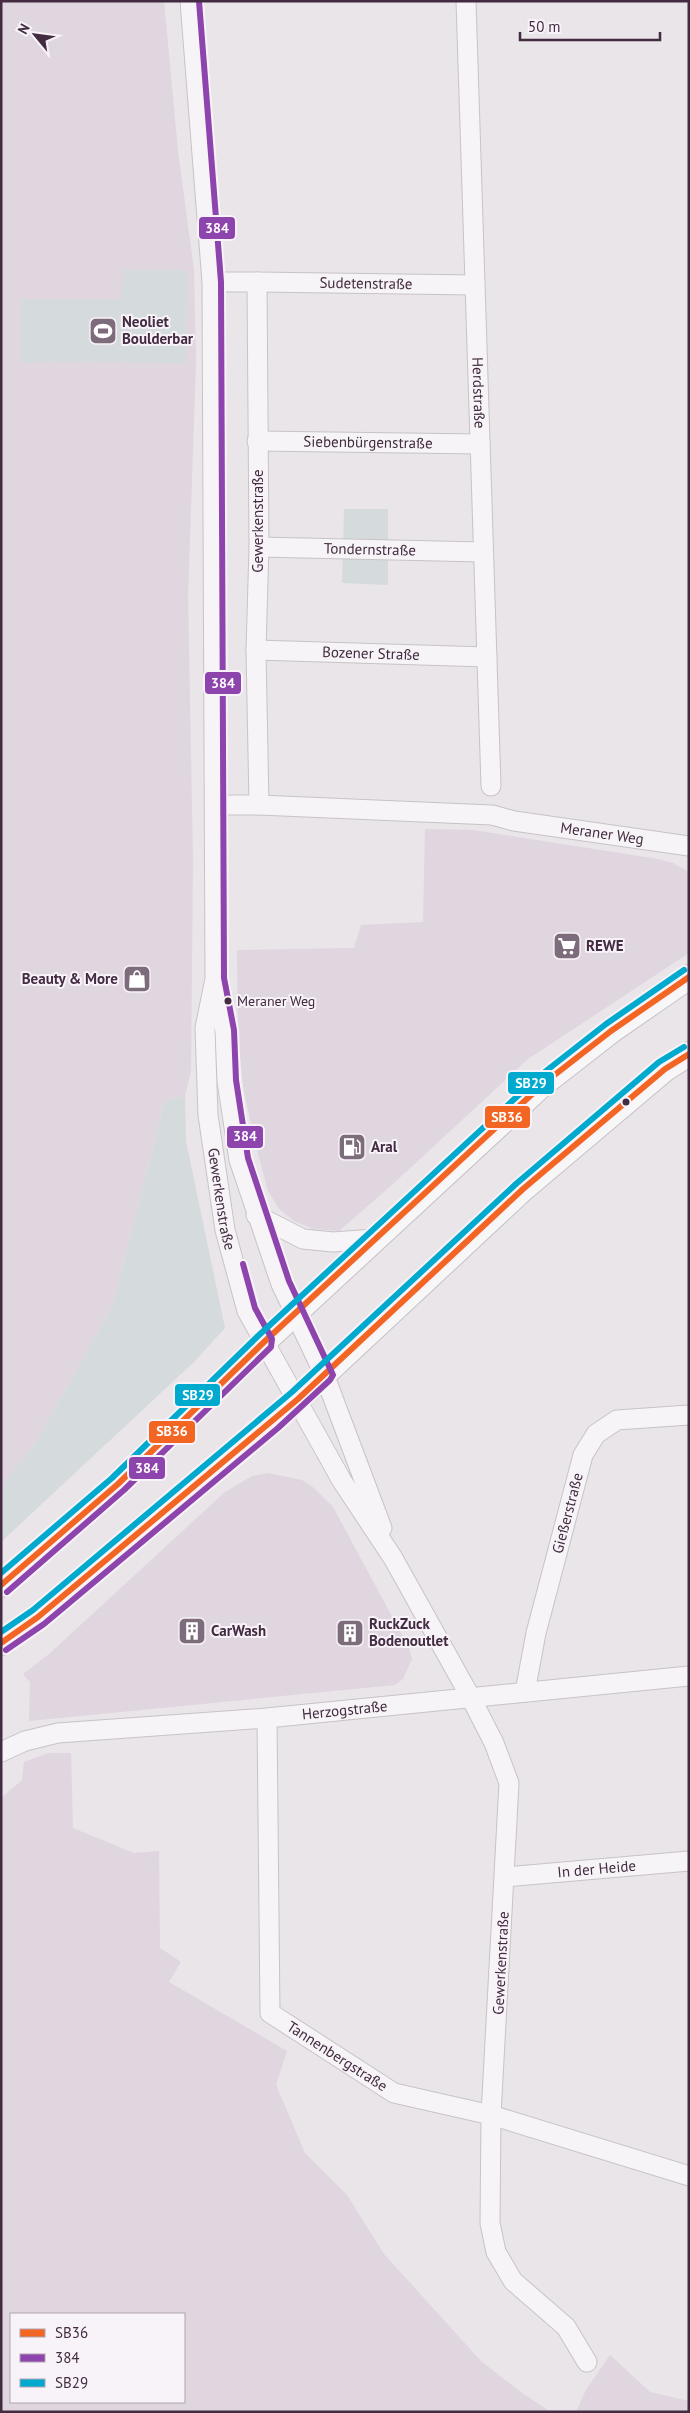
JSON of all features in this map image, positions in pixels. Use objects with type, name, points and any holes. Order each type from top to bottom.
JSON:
[{"type":"main road","points":[[1,1585],[118,1484],[264,1342],[543,1084],[611,1031],[689,977]]},
{"type":"main road","points":[[1,1643],[38,1618],[298,1399],[523,1189],[665,1069],[689,1054]]},
{"type":"street","name":"Gewerkenstraße","points":[[190,1],[212,282],[215,979],[225,1031],[227,1081],[239,1160],[256,1215],[294,1316],[324,1374],[394,1558]]},
{"type":"street","name":"Herdstraße","points":[[466,1],[491,786]]},
{"type":"street","points":[[212,282],[257,282]]},
{"type":"street","name":"Gewerkenstraße","points":[[257,282],[259,547],[256,650],[259,805]]},
{"type":"street","name":"Sudetenstraße","points":[[257,282],[474,285]]},
{"type":"street","name":"Siebenbürgenstraße","points":[[257,441],[480,444]]},
{"type":"street","name":"Tondernstraße","points":[[259,547],[483,552]]},
{"type":"street","name":"Bozener Straße","points":[[256,650],[487,657]]},
{"type":"street","name":"Meraner Weg","points":[[215,805],[259,805],[497,816],[524,823],[689,846]]},
{"type":"street","name":"Gewerkenstraße","points":[[215,979],[205,1028],[208,1115],[225,1230],[248,1311],[342,1481],[394,1558],[471,1698],[494,1743],[510,1783],[492,2116],[490,2223],[496,2252],[513,2281],[566,2328],[587,2362]]},
{"type":"street","points":[[665,1069],[689,1069]]},
{"type":"street","points":[[256,1215],[303,1239],[334,1242],[375,1239]]},
{"type":"street","name":"Gießerstraße","points":[[525,1692],[536,1633],[583,1455],[596,1434],[617,1420],[689,1415]]},
{"type":"street","name":"Herzogstraße","points":[[1,1752],[25,1741],[58,1733],[266,1718],[689,1676]]},
{"type":"street","name":"Tannenbergstraße","points":[[266,1718],[270,2013],[394,2094],[492,2116],[689,2176]]},
{"type":"street","name":"In der Heide","points":[[506,1877],[689,1861]]},
{"type":"shaded area","points":[[1,1],[164,1],[178,151],[194,270],[196,362],[188,597],[193,860],[191,1071],[185,1096],[165,1100],[113,1304],[36,1443],[1,1487]]},
{"type":"shaded area","name":"Neoliet Boulderbar","points":[[123,270],[187,270],[186,363],[20,362],[20,299],[122,299]]},
{"type":"shaded area","points":[[344,509],[388,509],[388,585],[342,583]]},
{"type":"shaded area","points":[[425,829],[473,830],[658,859],[673,863],[689,872],[689,953],[528,1059],[394,1183],[339,1231],[313,1229],[294,1221],[279,1209],[268,1191],[244,1092],[238,1042],[237,950],[354,948],[361,925],[423,922]]},
{"type":"shaded area","points":[[185,1096],[186,1141],[225,1328],[195,1361],[1,1542],[1,1487],[36,1443],[113,1304],[165,1100]]},
{"type":"shaded area","points":[[268,1473],[302,1480],[314,1488],[333,1507],[409,1648],[412,1659],[403,1679],[395,1685],[29,1721],[30,1682],[23,1674],[49,1654],[225,1492],[252,1476]]},
{"type":"shaded area","points":[[49,1753],[71,1753],[73,1828],[134,1853],[159,1851],[160,1948],[181,1962],[169,1982],[287,2051],[276,2085],[305,2153],[347,2195],[384,2254],[481,2361],[522,2393],[551,2412],[1,2412],[1,1798],[22,1780],[24,1762]]},
{"type":"shaded area","points":[[610,2355],[650,2392],[689,2401],[689,2412],[576,2412],[586,2390]]},
{"type":"transit line","name":"384","points":[[6,1650],[44,1624],[278,1428],[330,1380],[333,1375],[289,1281],[248,1158],[236,1080],[234,1030],[224,978],[221,282],[199,1]]},
{"type":"transit line","name":"SB29","points":[[1,1573],[112,1478],[258,1336],[537,1078],[606,1024],[684,970]]},
{"type":"transit line","name":"SB36","points":[[1,1585],[118,1484],[264,1342],[543,1084],[611,1031],[689,977]]},
{"type":"transit line","name":"SB29","points":[[1,1632],[33,1610],[292,1392],[517,1183],[659,1062],[684,1047]]},
{"type":"transit line","name":"SB36","points":[[1,1643],[38,1617],[298,1399],[523,1189],[665,1069],[689,1054]]},
{"type":"transit line","name":"384","points":[[7,1592],[124,1490],[271,1347],[272,1339],[255,1308],[243,1264]]},
{"type":"place","name":"Neoliet Boulderbar","points":[[103,331]]},
{"type":"place","name":"REWE","points":[[567,946]]},
{"type":"place","name":"Beauty & More","points":[[137,979]]},
{"type":"place","name":"Meraner Weg","points":[[228,1001]]},
{"type":"place","name":"Aral","points":[[352,1147]]},
{"type":"place","name":"CarWash","points":[[192,1631]]},
{"type":"place","name":"RuckZuck Bodenoutlet","points":[[350,1633]]}]
